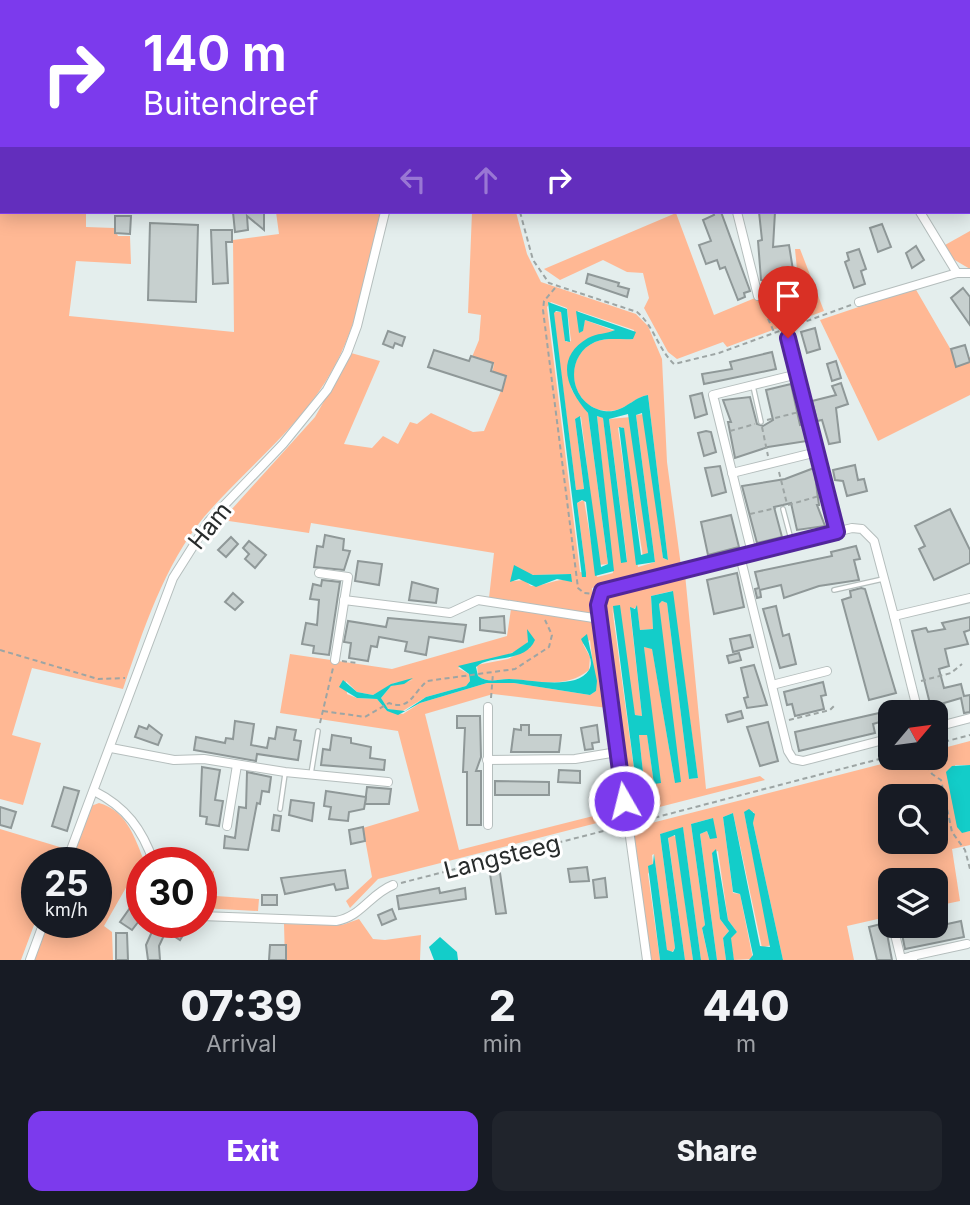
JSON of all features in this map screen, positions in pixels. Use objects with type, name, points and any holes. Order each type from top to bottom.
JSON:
[{"type":"street","name":"Ham","points":[[72,847],[173,578],[195,539],[283,444],[327,390],[347,353],[384,214]]},
{"type":"street","points":[[738,214],[758,296]]},
{"type":"street","points":[[921,214],[957,273]]},
{"type":"street","points":[[859,302],[957,273],[970,273]]},
{"type":"street","points":[[788,338],[837,532]]},
{"type":"street","points":[[752,553],[713,396],[798,374]]},
{"type":"street","points":[[732,473],[817,452]]},
{"type":"street","points":[[647,960],[627,825],[599,595],[608,589],[852,528],[862,529],[874,541],[915,700]]},
{"type":"street","points":[[740,556],[788,751],[793,759],[803,761],[878,741]]},
{"type":"street","points":[[319,572],[348,577],[335,660]]},
{"type":"street","points":[[894,616],[970,598]]},
{"type":"street","points":[[344,600],[450,613],[478,600],[600,619]]},
{"type":"street","points":[[772,685],[827,671]]},
{"type":"street","points":[[488,707],[488,825]]},
{"type":"street","points":[[948,723],[970,718]]},
{"type":"street","points":[[111,748],[174,760],[204,759],[285,772],[388,782]]},
{"type":"street","points":[[487,760],[575,759],[618,751]]},
{"type":"street","points":[[227,826],[237,765]]},
{"type":"street","points":[[94,791],[127,813],[148,847]]},
{"type":"street","points":[[217,917],[336,921],[351,919],[379,892],[393,885]]},
{"type":"street","points":[[30,960],[38,938]]},
{"type":"street","points":[[896,938],[901,959],[967,944]]},
{"type":"lane","points":[[752,385],[761,422]]},
{"type":"lane","points":[[783,509],[792,543]]},
{"type":"lane","points":[[834,590],[883,579]]},
{"type":"lane","points":[[311,774],[318,731]]},
{"type":"lane","points":[[280,809],[285,772]]},
{"type":"path","points":[[521,214],[533,260],[549,283],[637,312],[646,320],[664,355],[674,364],[683,364],[719,353],[859,302]]},
{"type":"path","points":[[556,287],[544,301],[543,310],[579,588],[584,593],[599,595]]},
{"type":"path","points":[[758,296],[774,332]]},
{"type":"path","points":[[761,422],[787,505]]},
{"type":"path","points":[[323,711],[365,717],[387,704],[407,704],[427,681],[515,669],[549,647],[552,635],[545,619],[546,611]]},
{"type":"path","points":[[0,650],[98,679],[121,677],[136,681]]},
{"type":"path","points":[[318,731],[335,660],[357,663]]},
{"type":"path","points":[[912,684],[951,673],[962,664]]},
{"type":"path","points":[[488,707],[493,672]]},
{"type":"path","points":[[781,722],[830,710],[836,704]]},
{"type":"path","points":[[948,741],[970,736]]},
{"type":"path","name":"Langsteeg","points":[[393,885],[878,759]]},
{"type":"path","points":[[930,770],[941,780],[952,831],[965,850],[970,869]]},
{"type":"shaded area","points":[[0,214],[86,214],[86,227],[114,228],[118,236],[130,236],[131,264],[76,261],[69,316],[234,332],[233,240],[279,234],[276,214],[380,214],[357,312],[342,351],[320,390],[290,428],[220,499],[190,536],[156,599],[123,689],[32,668],[12,735],[41,743],[23,805],[0,799]]},
{"type":"shaded area","points":[[472,214],[517,214],[527,254],[541,282],[636,314],[648,326],[662,359],[667,462],[681,566],[592,588],[595,609],[591,614],[489,598],[494,553],[311,523],[309,533],[222,520],[315,417],[351,353],[380,361],[344,444],[372,448],[383,436],[398,444],[410,422],[417,424],[431,413],[473,432],[484,431],[506,379],[492,374],[494,364],[472,357],[479,340],[481,315],[468,313]],"holes":[[[551,302],[567,308],[571,341],[566,342],[561,312],[554,312],[554,318],[576,490],[584,489],[575,419],[581,417],[599,565],[608,564],[588,413],[572,391],[570,380],[574,352],[615,331],[585,320],[582,332],[578,311],[634,330],[633,339],[600,340],[584,349],[577,359],[575,382],[579,393],[596,409],[620,409],[648,395],[668,560],[663,558],[644,414],[636,415],[655,562],[638,567],[618,428],[622,427],[643,557],[648,553],[631,417],[609,419],[627,560],[622,562],[603,418],[597,416],[613,573],[597,577],[584,500],[577,503],[586,573],[580,572],[547,307]],[[513,571],[534,575],[571,574],[571,581],[560,580],[531,586],[524,580],[514,581]]]},
{"type":"shaded area","points":[[676,214],[714,315],[798,280],[795,249],[800,249],[824,311],[727,347],[723,342],[677,359],[668,352],[644,308],[649,298],[643,273],[627,272],[603,260],[560,280],[544,269]]},
{"type":"shaded area","points":[[970,231],[970,269],[953,259],[945,245]]},
{"type":"shaded area","points":[[915,288],[958,362],[970,357],[970,395],[878,441],[820,320]]},
{"type":"shaded area","points":[[685,574],[706,789],[760,776],[765,780],[378,879],[350,908],[346,901],[372,877],[363,828],[419,811],[398,731],[280,713],[290,654],[392,669],[507,636],[511,609],[590,621],[597,626],[608,708],[493,694],[425,714],[459,850],[629,807],[602,600],[608,593]],"holes":[[[672,591],[698,778],[689,779],[667,603],[662,601],[659,604],[675,783],[652,648],[644,647],[654,784],[647,734],[639,735],[645,791],[637,791],[612,607],[635,715],[642,716],[630,610],[637,607],[640,630],[653,629],[651,596]],[[529,639],[530,648],[508,659],[477,665],[478,676],[489,680],[570,680],[589,670],[590,657],[583,644],[590,640],[596,691],[590,695],[514,683],[487,683],[420,703],[403,714],[387,711],[377,699],[357,698],[347,694],[346,681],[357,692],[373,695],[394,683],[413,680],[391,686],[381,698],[385,708],[401,712],[426,697],[466,686],[470,681],[469,674],[458,668],[509,654],[525,645]]]},
{"type":"shaded area","points":[[970,741],[970,765],[955,765],[966,832],[970,831],[970,845],[952,849],[960,901],[948,904],[948,868],[878,868],[878,919],[847,926],[854,960],[783,960],[753,823],[754,812],[744,812],[771,945],[762,948],[733,813],[723,817],[733,893],[740,894],[753,959],[734,960],[730,938],[737,932],[728,920],[718,851],[712,853],[720,919],[729,931],[723,938],[726,960],[717,960],[700,834],[707,831],[709,837],[713,818],[691,824],[705,925],[702,929],[709,960],[701,960],[683,828],[660,834],[675,948],[672,952],[667,951],[654,854],[652,855],[653,865],[648,874],[660,960],[651,960],[632,828],[878,765],[878,770],[948,770],[948,747]]},
{"type":"shaded area","points":[[99,803],[116,811],[132,832],[138,847],[126,847],[126,888],[112,912],[112,847],[76,847],[91,806]]},
{"type":"shaded area","points":[[0,829],[60,847],[21,847],[21,938],[29,938],[21,960],[0,960]]},
{"type":"shaded area","points":[[668,837],[676,837],[693,960],[685,960]]},
{"type":"shaded area","points":[[217,896],[259,899],[258,911],[217,909]]},
{"type":"shaded area","points":[[359,919],[373,939],[421,935],[420,960],[285,960],[284,924],[342,925]]},
{"type":"shaded area","points":[[112,932],[113,960],[33,960],[41,938],[112,938]]},
{"type":"water","points":[[548,302],[567,309],[570,342],[565,341],[561,312],[554,313],[576,490],[584,489],[575,419],[580,416],[601,567],[608,564],[588,413],[570,385],[567,365],[577,346],[595,335],[615,330],[585,320],[583,331],[579,333],[576,311],[636,332],[633,339],[600,340],[585,349],[578,358],[574,380],[583,400],[604,411],[617,410],[648,395],[668,560],[663,558],[642,413],[636,415],[655,562],[636,565],[619,427],[624,428],[641,555],[648,553],[628,414],[609,419],[627,562],[621,563],[603,418],[597,416],[614,571],[595,576],[586,502],[582,500],[577,503],[586,573],[586,577],[582,577]]},
{"type":"water","points":[[514,565],[533,575],[571,574],[572,582],[557,579],[536,587],[519,579],[510,582]]},
{"type":"water","points":[[673,591],[698,778],[689,779],[667,603],[662,601],[659,604],[681,782],[675,783],[652,649],[644,647],[661,783],[654,784],[647,735],[639,735],[645,791],[641,793],[637,791],[613,606],[620,605],[635,715],[642,716],[630,607],[635,609],[637,605],[640,630],[653,629],[651,596]]},
{"type":"water","points":[[527,629],[535,640],[530,648],[515,656],[482,663],[476,667],[478,676],[489,680],[574,680],[583,676],[591,666],[589,654],[581,639],[587,634],[597,681],[596,691],[590,695],[514,683],[487,683],[420,703],[398,715],[387,711],[377,699],[357,698],[339,687],[343,680],[357,692],[373,695],[391,684],[413,678],[404,684],[391,686],[381,698],[388,709],[405,711],[426,697],[466,686],[470,681],[469,674],[458,666],[512,653],[528,642]]},
{"type":"water","points":[[970,765],[970,831],[962,833],[957,827],[946,772],[952,766]]},
{"type":"water","points":[[749,809],[755,814],[753,823],[783,960],[749,960],[753,955],[740,894],[733,892],[723,817],[733,813],[760,946],[770,947],[744,812]]},
{"type":"water","points":[[713,818],[717,838],[710,839],[707,831],[700,834],[717,960],[709,960],[702,928],[705,925],[691,824]]},
{"type":"water","points":[[683,827],[701,960],[693,960],[675,835],[668,838],[685,960],[660,960],[648,866],[653,864],[654,854],[667,950],[673,952],[675,948],[660,834]]},
{"type":"water","points":[[716,849],[728,920],[737,932],[731,938],[734,960],[726,960],[723,938],[729,931],[720,919],[712,853]]},
{"type":"water","points":[[440,937],[457,952],[458,960],[434,960],[429,947]]},
{"type":"building","points":[[233,214],[264,214],[264,230],[247,216],[248,230],[235,232]]},
{"type":"building","points":[[722,214],[750,291],[738,300],[725,267],[720,269],[717,260],[706,264],[699,245],[711,241],[703,220]]},
{"type":"building","points":[[759,214],[775,214],[773,247],[789,245],[793,270],[775,272],[776,284],[761,280],[758,241],[762,240]]},
{"type":"building","points":[[115,216],[131,216],[130,234],[115,233]]},
{"type":"building","points":[[150,223],[198,225],[196,302],[148,300]]},
{"type":"building","points":[[882,224],[891,247],[878,252],[870,228]]},
{"type":"building","points":[[211,230],[232,230],[232,242],[226,242],[228,283],[213,284]]},
{"type":"building","points":[[916,246],[924,260],[912,268],[906,253]]},
{"type":"building","points":[[859,249],[866,269],[861,271],[865,284],[854,288],[845,262],[849,260],[847,253]]},
{"type":"building","points":[[588,274],[619,283],[618,286],[629,289],[627,297],[586,283]]},
{"type":"building","points":[[963,288],[970,297],[970,325],[951,298]]},
{"type":"building","points":[[815,328],[820,349],[807,353],[801,332]]},
{"type":"building","points":[[388,331],[405,337],[402,346],[395,343],[393,348],[383,344]]},
{"type":"building","points":[[965,345],[970,362],[956,367],[951,349]]},
{"type":"building","points":[[434,350],[469,361],[471,356],[493,363],[491,371],[506,376],[502,391],[428,367]]},
{"type":"building","points":[[772,352],[776,369],[704,384],[702,374],[732,369],[730,362]]},
{"type":"building","points":[[836,361],[841,378],[832,381],[827,364]]},
{"type":"building","points":[[841,383],[848,404],[836,408],[840,442],[829,444],[822,420],[817,421],[812,401],[836,395],[832,386]]},
{"type":"building","points":[[791,384],[800,425],[803,424],[807,441],[768,447],[735,458],[728,422],[731,422],[723,400],[750,397],[757,424],[763,426],[773,420],[766,390]]},
{"type":"building","points":[[702,393],[707,414],[695,418],[690,396]]},
{"type":"building","points":[[711,432],[716,452],[704,456],[698,433]]},
{"type":"building","points":[[855,465],[858,480],[864,479],[867,491],[847,496],[843,481],[835,480],[833,470]]},
{"type":"building","points":[[720,466],[726,492],[712,496],[705,468]]},
{"type":"building","points":[[814,468],[817,505],[825,526],[797,530],[791,503],[774,507],[782,537],[757,543],[742,486],[785,479]]},
{"type":"building","points":[[950,509],[970,550],[970,563],[934,580],[919,549],[925,546],[915,526]]},
{"type":"building","points":[[731,515],[739,547],[708,555],[701,522]]},
{"type":"building","points":[[325,535],[344,539],[343,550],[350,551],[344,570],[314,567],[317,546],[323,547]]},
{"type":"building","points":[[231,537],[238,544],[226,557],[218,550]]},
{"type":"building","points":[[249,541],[266,555],[255,568],[245,559],[249,554],[243,548]]},
{"type":"building","points":[[856,546],[860,559],[854,560],[859,580],[819,586],[784,598],[781,585],[760,590],[761,597],[757,598],[755,589],[759,588],[755,572],[832,556],[831,552]]},
{"type":"building","points":[[358,561],[382,564],[379,585],[355,581]]},
{"type":"building","points":[[737,573],[744,607],[714,614],[707,580]]},
{"type":"building","points":[[322,580],[340,582],[329,655],[313,653],[314,646],[302,644],[306,623],[317,625],[319,600],[310,599],[313,584],[321,586]]},
{"type":"building","points":[[412,582],[438,589],[436,603],[409,600]]},
{"type":"building","points":[[865,589],[896,693],[869,700],[842,600],[851,597],[850,591]]},
{"type":"building","points":[[233,593],[243,602],[235,610],[225,602]]},
{"type":"building","points":[[776,606],[783,636],[789,634],[796,664],[780,668],[763,609]]},
{"type":"building","points":[[504,616],[505,633],[480,630],[480,618]]},
{"type":"building","points":[[970,617],[970,630],[964,632],[968,644],[945,649],[949,666],[939,669],[944,688],[961,684],[964,696],[970,695],[970,712],[964,713],[961,698],[948,702],[929,700],[912,631],[926,628],[928,632],[945,629],[942,623]]},
{"type":"building","points":[[388,618],[466,625],[463,642],[429,637],[426,655],[405,651],[407,642],[379,637],[377,647],[371,646],[368,661],[349,658],[351,643],[344,642],[348,621],[386,627]]},
{"type":"building","points":[[750,635],[753,647],[733,652],[730,639]]},
{"type":"building","points":[[739,653],[741,660],[729,663],[727,656]]},
{"type":"building","points":[[754,665],[767,705],[747,708],[744,698],[748,697],[741,668]]},
{"type":"building","points":[[823,682],[826,695],[821,696],[824,709],[795,716],[792,704],[787,705],[784,692]]},
{"type":"building","points":[[741,711],[743,718],[728,722],[726,715]]},
{"type":"building","points":[[878,713],[878,723],[873,724],[875,733],[799,751],[795,732]]},
{"type":"building","points":[[457,716],[480,716],[481,757],[476,771],[481,771],[481,825],[467,825],[467,772],[463,772],[465,728],[457,728]]},
{"type":"building","points":[[235,721],[254,724],[251,745],[267,748],[269,738],[275,739],[277,727],[296,730],[294,740],[301,741],[298,760],[257,754],[256,761],[194,750],[196,737],[225,743],[226,738],[233,739]]},
{"type":"building","points":[[768,722],[778,761],[760,766],[747,727]]},
{"type":"building","points":[[149,725],[162,735],[158,745],[135,737],[139,726],[147,729]]},
{"type":"building","points":[[521,725],[529,725],[529,735],[561,735],[559,752],[511,752],[514,729],[521,730]]},
{"type":"building","points":[[597,725],[599,742],[592,743],[593,749],[585,750],[581,728]]},
{"type":"building","points":[[332,735],[351,738],[351,743],[371,747],[370,758],[385,760],[384,770],[321,765],[323,749],[330,750]]},
{"type":"building","points":[[202,767],[220,770],[215,800],[223,801],[219,826],[206,824],[207,817],[200,816]]},
{"type":"building","points":[[559,770],[580,771],[580,783],[558,782]]},
{"type":"building","points":[[247,772],[271,777],[269,792],[262,791],[260,804],[257,803],[248,850],[224,848],[225,836],[235,838],[239,807],[246,808]]},
{"type":"building","points":[[495,781],[549,782],[549,795],[495,795]]},
{"type":"building","points":[[64,787],[79,791],[67,831],[52,826]]},
{"type":"building","points":[[367,787],[391,789],[389,804],[365,804]]},
{"type":"building","points":[[326,791],[366,797],[364,809],[349,812],[348,821],[329,819],[331,807],[324,806]]},
{"type":"building","points":[[291,800],[314,803],[312,821],[289,815]]},
{"type":"building","points":[[0,807],[16,812],[11,828],[0,825]]},
{"type":"building","points":[[274,815],[281,816],[279,831],[272,830]]},
{"type":"building","points":[[363,827],[365,841],[351,844],[349,830]]},
{"type":"building","points":[[587,867],[589,881],[570,882],[568,869]]},
{"type":"building","points":[[345,870],[348,888],[336,890],[334,884],[285,894],[281,878]]},
{"type":"building","points":[[500,873],[506,913],[496,914],[490,874]]},
{"type":"building","points":[[605,878],[607,897],[595,898],[593,880]]},
{"type":"building","points":[[439,888],[440,893],[465,888],[466,899],[399,909],[397,896]]},
{"type":"building","points":[[262,895],[277,895],[277,905],[262,905]]},
{"type":"building","points":[[392,909],[396,919],[382,925],[378,915]]},
{"type":"building","points":[[126,914],[126,926],[120,922]]},
{"type":"building","points":[[961,921],[964,937],[905,949],[903,938],[948,938],[948,924]]},
{"type":"building","points":[[878,925],[878,938],[888,938],[892,960],[877,960],[869,927]]},
{"type":"building","points":[[116,933],[126,933],[128,960],[116,960]]},
{"type":"building","points":[[149,938],[163,938],[159,946],[160,960],[148,960],[146,945]]},
{"type":"building","points":[[270,945],[286,945],[286,960],[269,960]]},
{"type":"route","points":[[624,801],[598,605],[602,591],[837,532],[788,338]]}]
